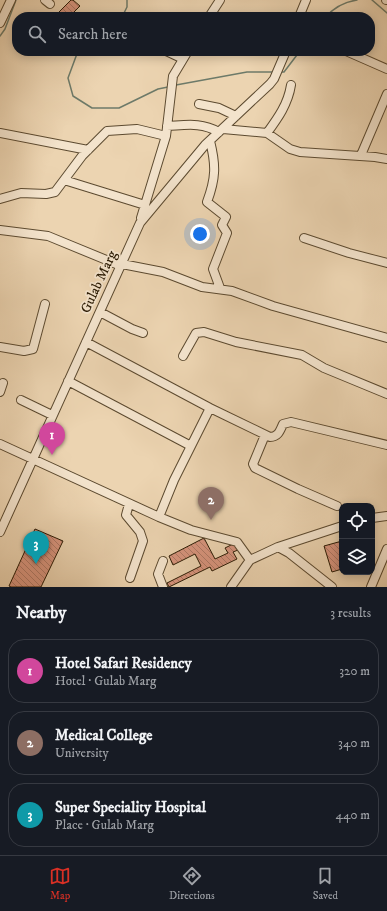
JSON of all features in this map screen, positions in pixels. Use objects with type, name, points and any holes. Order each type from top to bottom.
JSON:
[{"type":"street","points":[[0,24],[11,0]]},
{"type":"street","points":[[212,12],[220,0]]},
{"type":"street","points":[[301,12],[306,0]]},
{"type":"street","points":[[177,56],[183,59]]},
{"type":"street","points":[[140,223],[166,136],[172,76],[185,56]]},
{"type":"street","name":"Gulab Marg","points":[[0,532],[32,458],[140,223],[210,141],[274,79],[284,56]]},
{"type":"street","points":[[357,56],[387,69]]},
{"type":"street","points":[[267,133],[282,112],[289,96],[291,85]]},
{"type":"street","points":[[362,155],[387,94]]},
{"type":"street","points":[[200,104],[219,108],[236,116]]},
{"type":"street","points":[[167,126],[193,124],[221,130],[267,133],[290,149],[300,152],[313,154],[362,155],[387,160]]},
{"type":"street","points":[[0,199],[21,193],[51,194],[55,192],[88,150],[103,134],[111,130],[137,129],[166,136]]},
{"type":"street","points":[[0,133],[88,150]]},
{"type":"street","points":[[210,141],[214,160],[215,176],[207,202],[226,218],[222,225],[227,233],[213,269],[220,288]]},
{"type":"street","points":[[64,180],[145,205]]},
{"type":"street","points":[[0,230],[48,236],[122,265],[163,272],[202,287],[220,288],[387,338]]},
{"type":"street","points":[[304,238],[349,253],[387,263]]},
{"type":"street","points":[[0,347],[24,351],[33,349],[45,304]]},
{"type":"street","points":[[100,312],[143,333]]},
{"type":"street","points":[[183,356],[196,333],[204,332],[236,342],[302,355],[324,368],[387,394]]},
{"type":"street","points":[[86,342],[210,408],[265,435],[274,437],[278,434],[283,424],[291,422],[387,445]]},
{"type":"street","points":[[68,381],[191,446]]},
{"type":"street","points":[[0,392],[3,383]]},
{"type":"street","points":[[21,400],[52,415]]},
{"type":"street","points":[[159,517],[174,480],[210,408]]},
{"type":"street","points":[[265,435],[253,464],[254,468],[338,506]]},
{"type":"street","points":[[0,444],[159,517],[191,530],[237,542],[250,560]]},
{"type":"street","points":[[129,504],[126,514],[140,532],[142,541],[130,578]]},
{"type":"street","points":[[375,518],[387,516],[387,520]]},
{"type":"street","points":[[231,587],[250,560],[278,547],[339,527]]},
{"type":"street","points":[[278,547],[289,553],[332,587]]},
{"type":"street","points":[[371,587],[387,549]]},
{"type":"street","points":[[163,561],[158,574],[164,587]]},
{"type":"building","points":[[71,0],[80,6],[74,12],[59,12]]},
{"type":"building","points":[[35,529],[63,541],[41,587],[11,587],[9,586]]},
{"type":"building","points":[[204,538],[215,559],[228,553],[225,548],[235,543],[238,550],[233,552],[237,559],[212,571],[210,567],[169,587],[167,583],[201,566],[195,554],[173,565],[169,556]]},
{"type":"building","points":[[339,542],[339,570],[332,572],[324,546]]},
{"type":"waterway","points":[[0,36],[5,29],[16,0]]},
{"type":"waterway","points":[[124,12],[127,7],[127,0]]},
{"type":"waterway","points":[[330,12],[348,2],[357,0]]},
{"type":"waterway","points":[[372,0],[387,13]]},
{"type":"waterway","points":[[76,56],[68,78],[73,96],[92,108],[119,108],[158,89],[168,87]]},
{"type":"waterway","points":[[280,72],[284,72],[296,56]]},
{"type":"waterway","points":[[176,85],[247,72],[274,72]]},
{"type":"place","name":"Hotel Safari Residency","points":[[52,455]]},
{"type":"place","name":"Medical College","points":[[211,520]]},
{"type":"place","name":"Super Speciality Hospital","points":[[36,564]]}]
